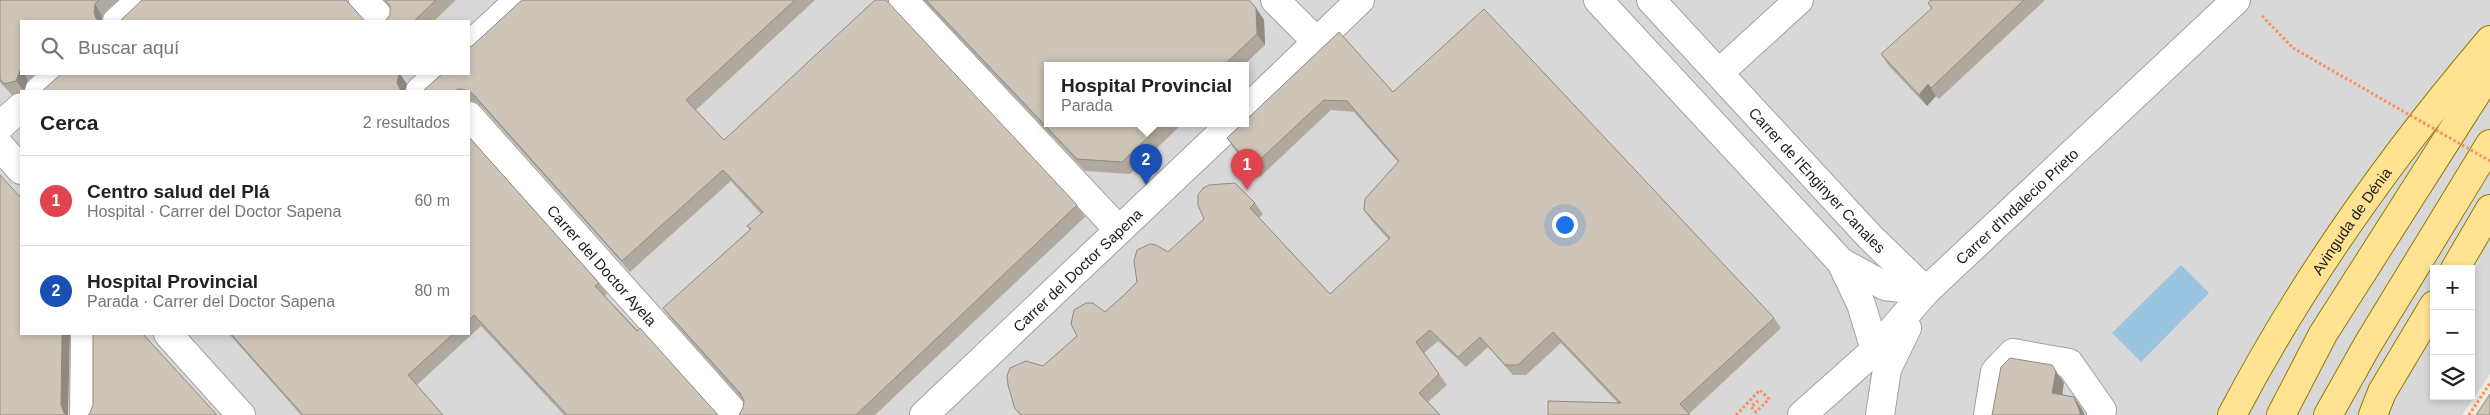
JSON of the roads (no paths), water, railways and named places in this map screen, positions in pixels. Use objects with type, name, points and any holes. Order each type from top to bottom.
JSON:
[{"type":"main road","name":"Avinguda de Dénia","points":[[2232,415],[2262,357],[2328,254],[2448,88],[2490,40]]},
{"type":"main road","points":[[2281,415],[2323,334],[2490,72]]},
{"type":"main road","points":[[2328,415],[2368,344],[2490,144]]},
{"type":"main road","points":[[2457,265],[2490,209]]},
{"type":"main road","points":[[2373,415],[2382,392],[2431,310]]},
{"type":"street","points":[[118,20],[140,0]]},
{"type":"street","points":[[363,0],[382,20]]},
{"type":"street","points":[[470,45],[519,0]]},
{"type":"street","points":[[903,0],[1119,230]]},
{"type":"street","points":[[1275,0],[1317,42]]},
{"type":"street","points":[[1249,107],[1360,0]]},
{"type":"street","points":[[1598,0],[1841,262],[1861,304],[1875,350]]},
{"type":"street","name":"Carrer de l'Enginyer Canales","points":[[1651,0],[1720,72],[1870,237],[1926,291]]},
{"type":"street","points":[[1720,72],[1799,0]]},
{"type":"street","name":"Carrer d'Indalecio Prieto","points":[[1802,415],[1875,350],[1926,291],[2236,0]]},
{"type":"street","points":[[40,90],[57,75]]},
{"type":"street","points":[[0,126],[20,108]]},
{"type":"street","name":"Carrer del Doctor Ayela","points":[[470,117],[736,415]]},
{"type":"street","name":"Carrer del Doctor Sapena","points":[[924,415],[1228,127]]},
{"type":"street","points":[[0,146],[20,169]]},
{"type":"street","points":[[1841,262],[1886,286],[1926,291],[1887,369],[1880,415]]},
{"type":"street","points":[[84,415],[85,335]]},
{"type":"street","points":[[169,335],[241,415]]},
{"type":"street","points":[[1988,415],[1995,372],[2013,353],[2068,363],[2102,410],[2101,415]]},
{"type":"water","points":[[2181,265],[2209,293],[2141,362],[2112,333]]},
{"type":"place","name":"Hospital Provincial","points":[[1146,185]]},
{"type":"place","name":"Centro salud del Plá","points":[[1247,190]]}]
